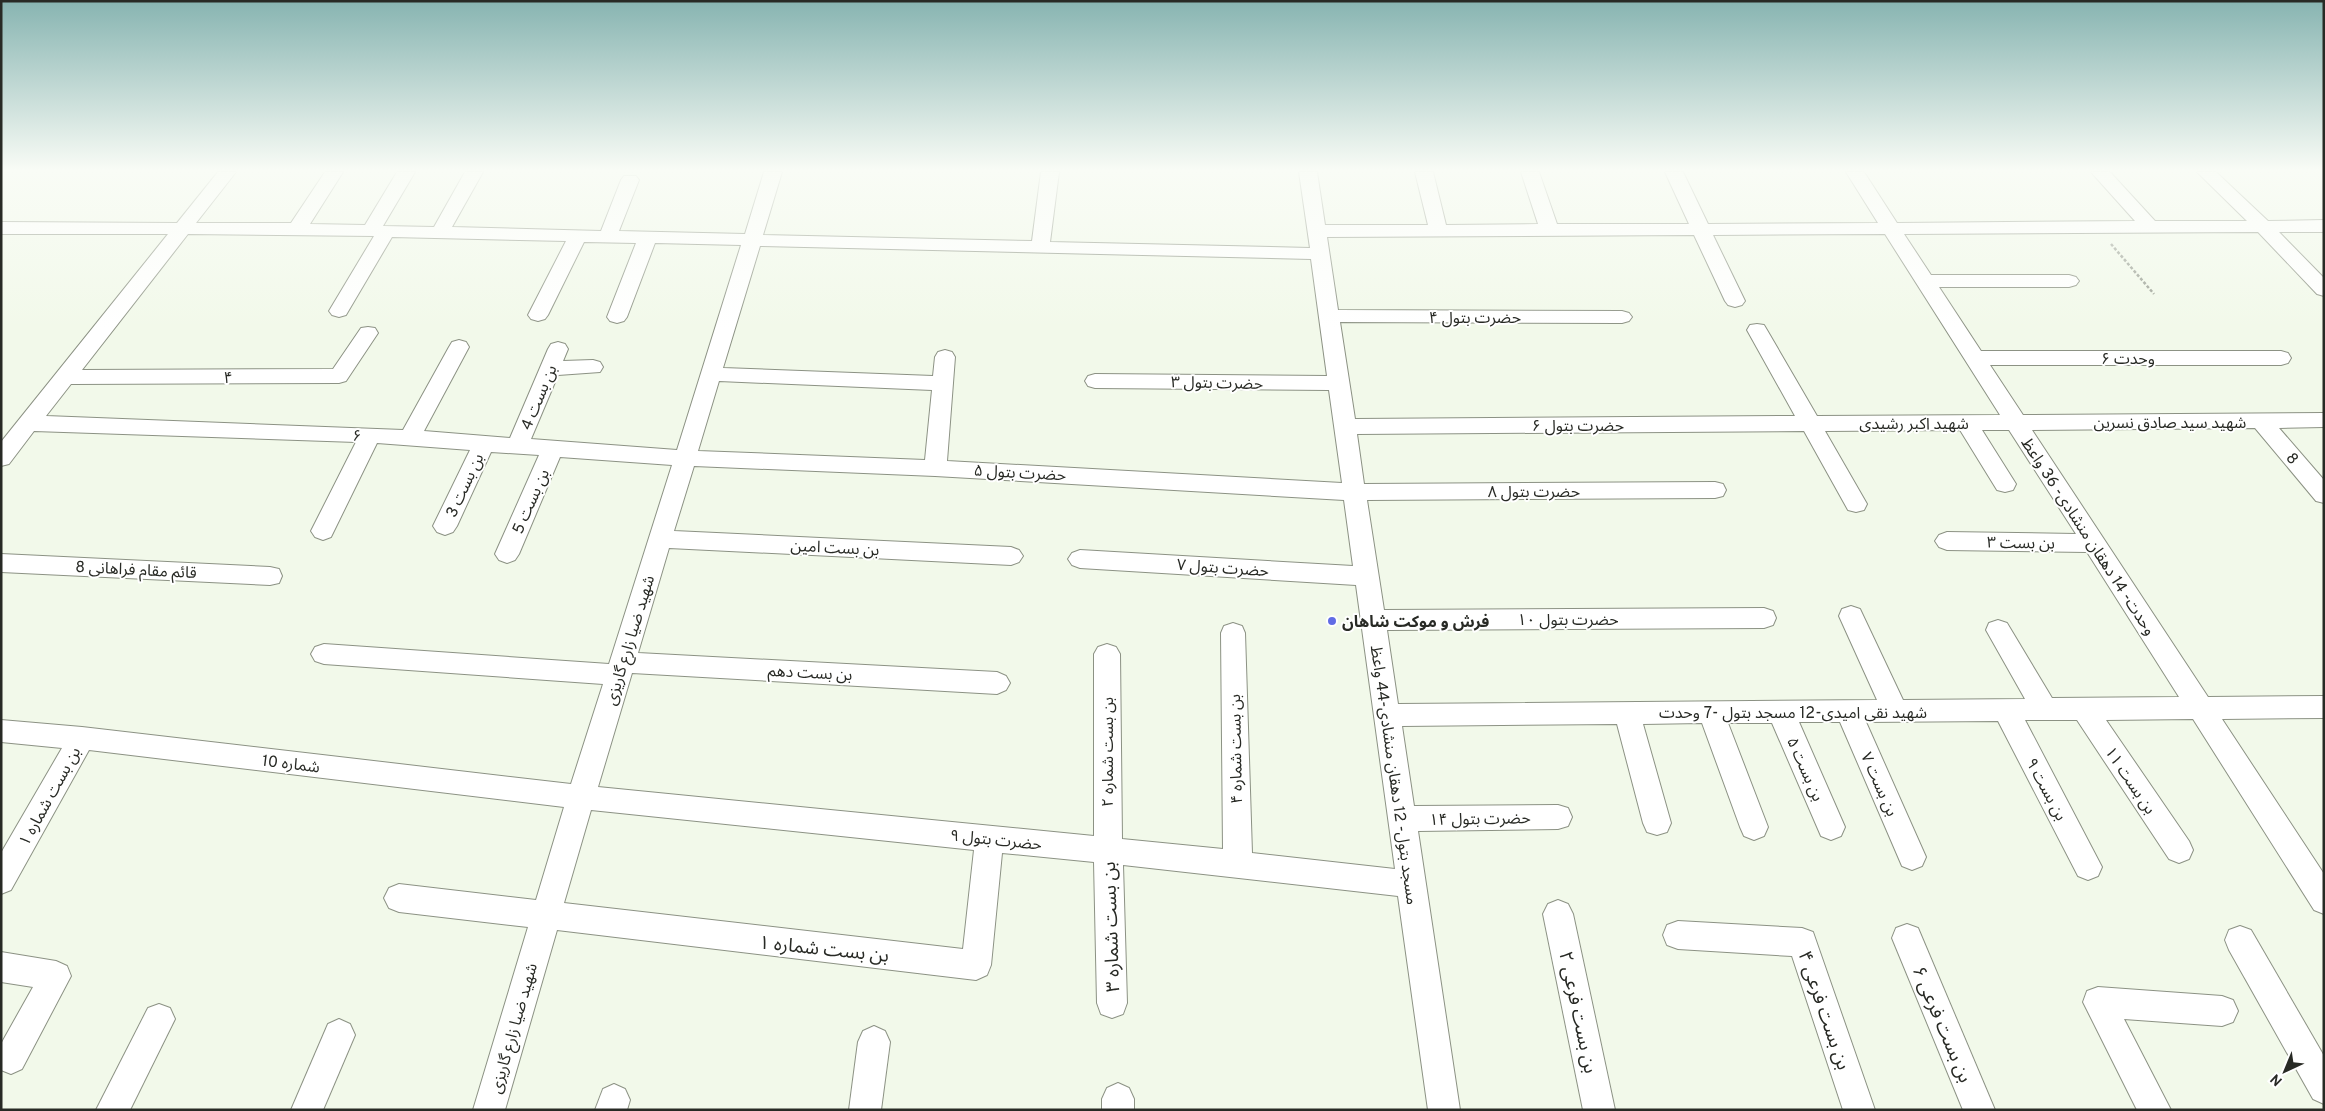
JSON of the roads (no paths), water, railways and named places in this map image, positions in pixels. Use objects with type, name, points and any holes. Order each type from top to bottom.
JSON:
[{"type":"street","points":[[3,453],[186,224]]},
{"type":"street","points":[[297,229],[300,224]]},
{"type":"street","points":[[339,311],[382,224]]},
{"type":"street","points":[[440,233],[445,224]]},
{"type":"street","points":[[606,238],[612,224]]},
{"type":"street","name":"شهید ضیا زارع گاریزی","points":[[489,1110],[620,668],[757,224]]},
{"type":"street","points":[[1040,248],[1043,224]]},
{"type":"street","name":"مسجد بتول- 12 دهقان منشادی-44 واعظ","points":[[1315,224],[1444,1110]]},
{"type":"street","points":[[1437,224],[1438,230]]},
{"type":"street","points":[[1547,224],[1549,230]]},
{"type":"street","points":[[1699,224],[1735,301]]},
{"type":"street","name":"وحدت- 14 دهقان منشادی- 36 واعظ","points":[[1888,224],[2324,900]]},
{"type":"street","points":[[2261,224],[2324,290]]},
{"type":"street","points":[[1,228],[297,229],[1040,248],[1318,242],[1438,230],[2324,226]]},
{"type":"street","points":[[538,315],[578,237]]},
{"type":"street","points":[[617,317],[647,238]]},
{"type":"street","points":[[1925,281],[2069,281]]},
{"type":"street","name":"حضرت بتول ۴","points":[[1329,316],[1622,317]]},
{"type":"street","points":[[1757,330],[1856,504]]},
{"type":"street","name":"۴","points":[[65,377],[339,376],[368,333]]},
{"type":"street","points":[[410,438],[458,347]]},
{"type":"street","points":[[935,468],[944,383],[944,357]]},
{"type":"street","name":"وحدت ۶","points":[[1975,358],[2281,358]]},
{"type":"street","name":"بن بست 4","points":[[518,446],[554,359],[593,367]]},
{"type":"street","points":[[711,374],[944,383]]},
{"type":"street","name":"حضرت بتول ۳","points":[[1095,381],[1338,383]]},
{"type":"street","name":"شهید سید صادق نسرین","points":[[2016,423],[2324,420]]},
{"type":"street","name":"۶","points":[[29,422],[370,435],[685,458]]},
{"type":"street","name":"8","points":[[2262,422],[2324,495]]},
{"type":"street","points":[[1967,423],[2005,484]]},
{"type":"street","name":"شهید اکبر رشیدی","points":[[1812,424],[2016,423]]},
{"type":"street","name":"حضرت بتول ۶","points":[[1345,427],[1812,424]]},
{"type":"street","points":[[323,531],[370,435]]},
{"type":"street","name":"بن بست 3","points":[[445,526],[484,443]]},
{"type":"street","name":"بن بست 5","points":[[506,554],[553,448]]},
{"type":"street","name":"حضرت بتول ۵","points":[[685,458],[935,468],[1354,492]]},
{"type":"street","name":"حضرت بتول ۸","points":[[1354,492],[1715,490]]},
{"type":"street","name":"بن بست امین","points":[[660,539],[1011,556]]},
{"type":"street","name":"بن بست ۳","points":[[1947,541],[2094,544]]},
{"type":"street","name":"حضرت بتول ۷","points":[[1080,558],[1366,576]]},
{"type":"street","name":"8 قائم مقام فراهانی","points":[[1,563],[270,576]]},
{"type":"street","points":[[1851,616],[1895,710]]},
{"type":"street","name":"حضرت بتول ۱۰","points":[[1373,620],[1764,618]]},
{"type":"street","points":[[1998,630],[2045,710]]},
{"type":"street","name":"بن بست شماره ۴","points":[[1233,633],[1238,864]]},
{"type":"street","name":"بن بست دهم","points":[[324,654],[997,683]]},
{"type":"street","name":"بن بست شماره ۲","points":[[1107,654],[1108,851]]},
{"type":"street","name":"شهید نقی امیدی-12 مسجد بتول -7 وحدت","points":[[1386,715],[2324,708]]},
{"type":"street","name":"بن بست ۱۱","points":[[2084,709],[2179,850]]},
{"type":"street","name":"بن بست ۹","points":[[2006,710],[2088,868]]},
{"type":"street","name":"بن بست ۷","points":[[1848,711],[1912,857]]},
{"type":"street","points":[[1711,712],[1754,827]]},
{"type":"street","name":"بن بست ۵","points":[[1781,712],[1831,827]]},
{"type":"street","points":[[1627,713],[1657,823]]},
{"type":"street","name":"شماره 10","points":[[1,731],[82,738],[581,797]]},
{"type":"street","name":"بن بست شماره ۱","points":[[1,881],[82,738]]},
{"type":"street","name":"حضرت بتول ۹","points":[[581,797],[1238,864],[1411,884]]},
{"type":"street","name":"حضرت بتول ۱۴","points":[[1402,819],[1558,817]]},
{"type":"street","name":"بن بست شماره ۱","points":[[546,916],[976,965],[989,839]]},
{"type":"street","name":"بن بست شماره ۳","points":[[1108,851],[1112,1003]]},
{"type":"street","points":[[399,898],[546,916]]},
{"type":"street","name":"بن بست فرعی ۲","points":[[1558,914],[1599,1110]]},
{"type":"street","name":"بن بست فرعی ۴","points":[[1678,935],[1802,942],[1859,1110]]},
{"type":"street","name":"بن بست فرعی ۶","points":[[1907,938],[1979,1110]]},
{"type":"street","points":[[2240,940],[2324,1088]]},
{"type":"street","points":[[1,967],[56,976],[11,1058]]},
{"type":"street","points":[[2155,1110],[2098,1002],[2222,1012]]},
{"type":"street","points":[[112,1110],[159,1019]]},
{"type":"street","points":[[307,1110],[339,1035]]},
{"type":"street","points":[[865,1110],[874,1042]]},
{"type":"place","name":"فرش و موکت شاهان","points":[[1332,621]]}]
